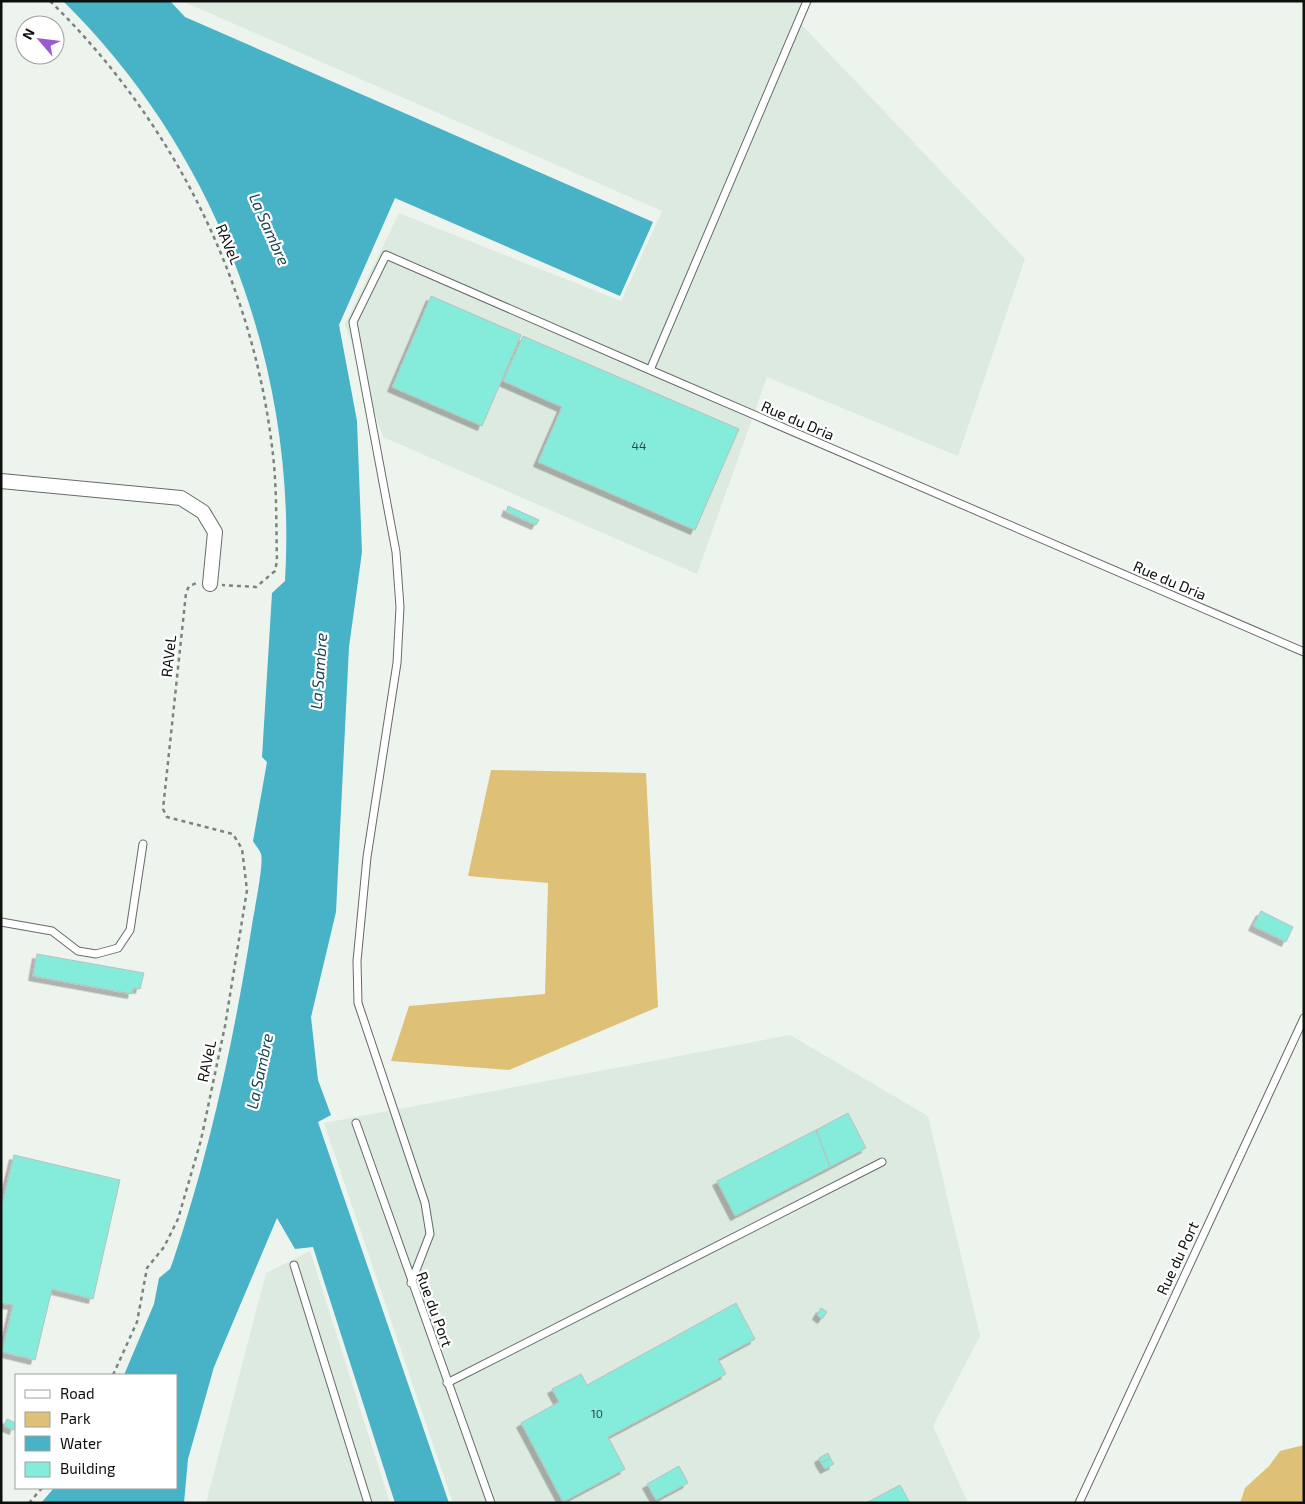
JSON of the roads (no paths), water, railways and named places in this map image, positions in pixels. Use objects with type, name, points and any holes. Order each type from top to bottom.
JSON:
[{"type":"street","points":[[1,481],[181,498],[203,512],[215,532],[210,584]]},
{"type":"lane","points":[[650,370],[807,1]]},
{"type":"lane","name":"Rue du Dria","points":[[411,1283],[430,1234],[425,1203],[358,1003],[357,961],[367,857],[397,664],[400,606],[396,552],[353,322],[386,254],[1304,652]]},
{"type":"lane","points":[[1,922],[52,931],[78,951],[96,954],[118,948],[130,930],[143,844]]},
{"type":"lane","name":"Rue du Port","points":[[1079,1503],[1302,1021]]},
{"type":"lane","name":"Rue du Port","points":[[356,1124],[411,1283],[491,1503]]},
{"type":"lane","points":[[447,1383],[882,1162]]},
{"type":"lane","points":[[294,1265],[368,1503]]},
{"type":"water","name":"La Sambre","points":[[63,1],[170,1],[185,17],[653,222],[620,296],[395,198],[339,325],[357,421],[362,552],[349,647],[336,912],[311,1017],[318,1080],[331,1115],[318,1122],[449,1503],[395,1503],[313,1247],[295,1249],[277,1218],[214,1367],[188,1459],[184,1503],[41,1503],[53,1489],[178,1489],[178,1374],[124,1374],[154,1304],[159,1278],[170,1269],[173,1261],[210,1136],[229,1052],[245,968],[262,859],[260,851],[253,841],[267,762],[262,757],[272,593],[285,581],[285,501],[277,422],[261,343],[236,267],[204,194],[164,125],[117,60]]}]
